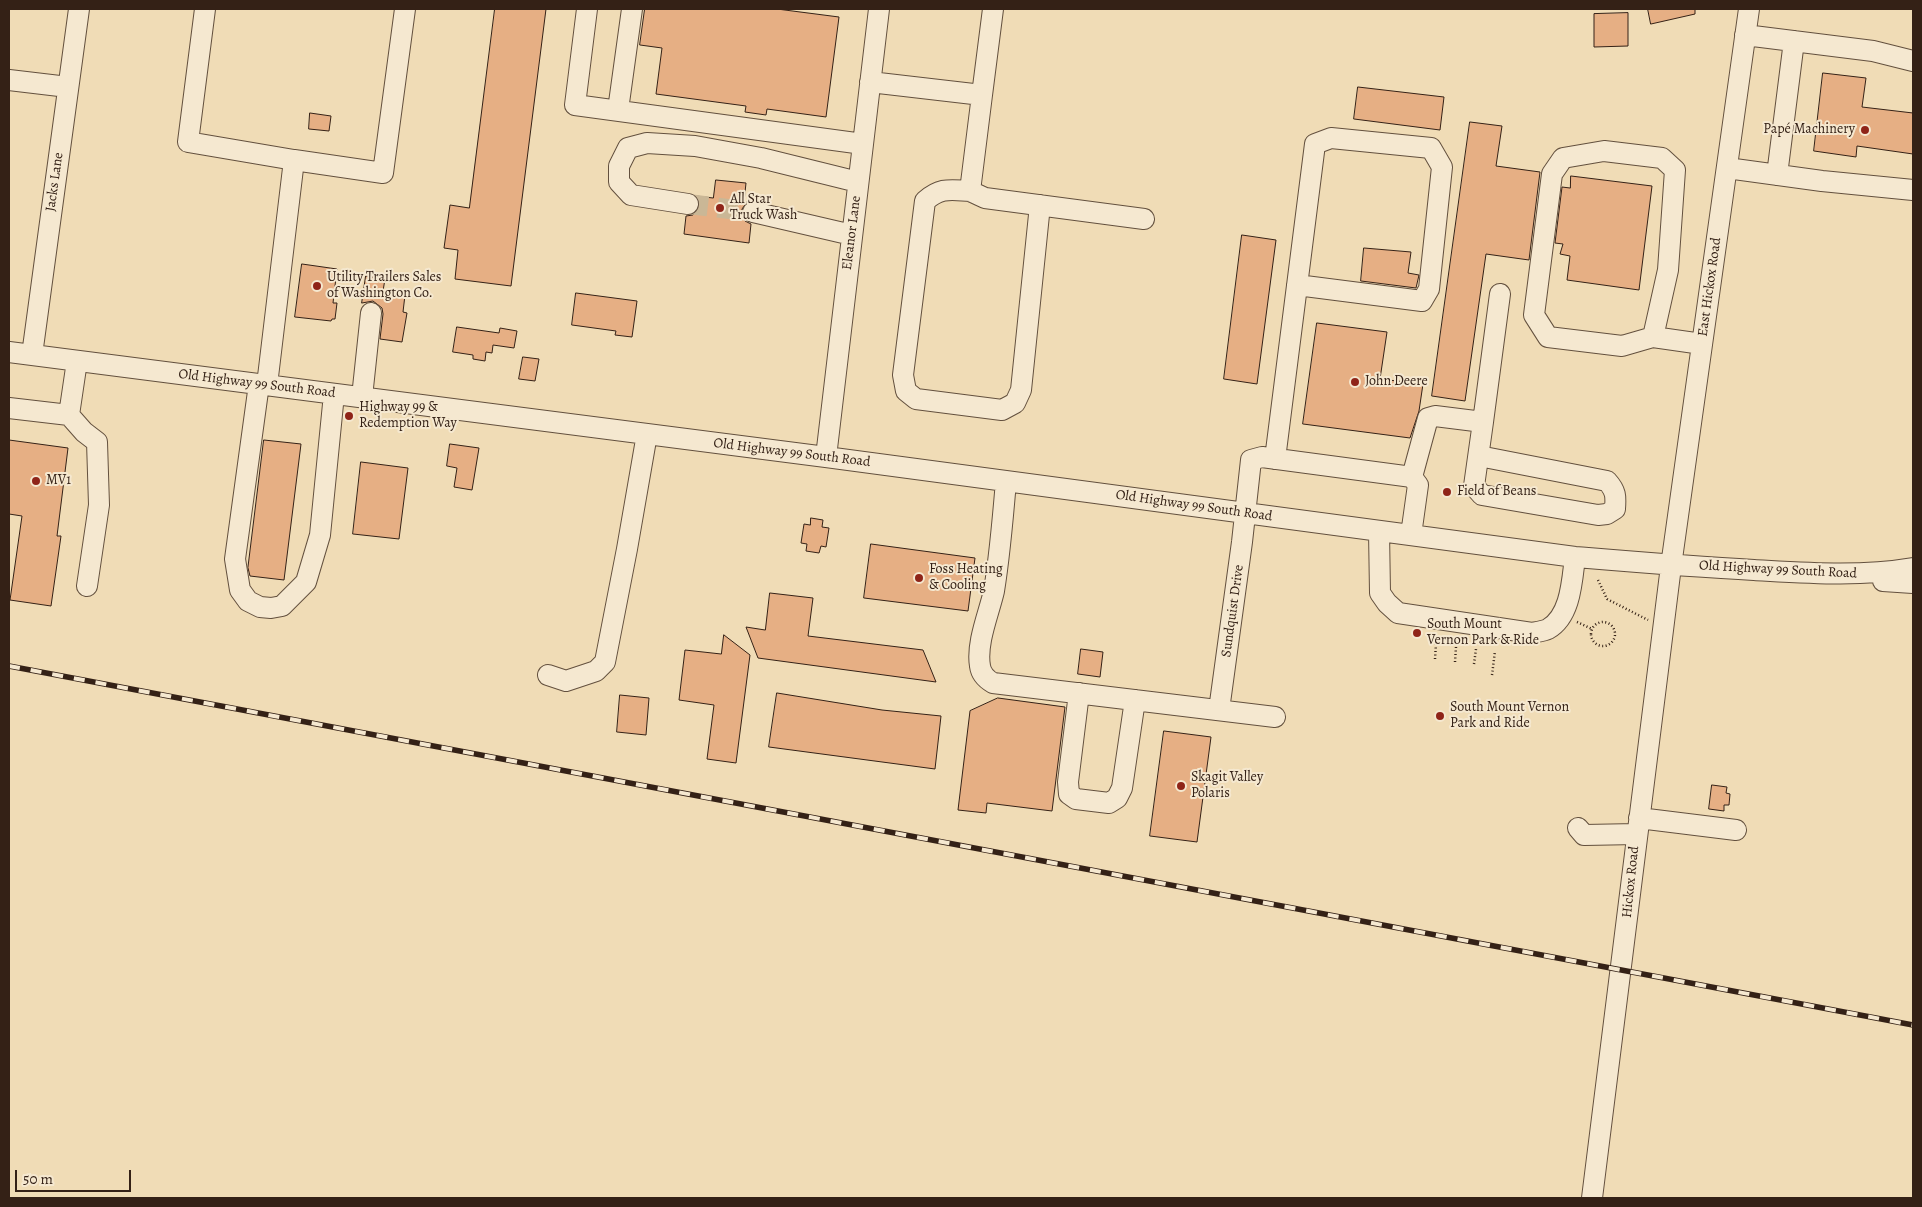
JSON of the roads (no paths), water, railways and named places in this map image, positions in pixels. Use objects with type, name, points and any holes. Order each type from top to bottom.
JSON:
[{"type":"street","name":"Jacks Lane","points":[[32,355],[79,9]]},
{"type":"street","points":[[205,9],[188,142],[383,173],[405,9]]},
{"type":"street","points":[[587,9],[574,105],[863,144]]},
{"type":"street","points":[[618,110],[632,9]]},
{"type":"street","name":"Eleanor Lane","points":[[826,457],[879,9]]},
{"type":"street","points":[[970,191],[993,9]]},
{"type":"street","name":"East Hickox Road","points":[[1672,566],[1749,9]]},
{"type":"street","points":[[1745,35],[1873,51],[1913,61]]},
{"type":"street","points":[[1777,174],[1794,41]]},
{"type":"street","points":[[9,80],[68,87]]},
{"type":"street","points":[[870,82],[982,95]]},
{"type":"street","points":[[1297,285],[1422,301],[1429,289],[1442,167],[1431,148],[1332,138],[1315,144],[1297,285],[1275,459],[1412,477],[1418,485],[1411,535]]},
{"type":"street","points":[[688,204],[631,196],[618,182],[619,166],[628,148],[647,143],[695,146],[761,158],[858,182]]},
{"type":"street","points":[[1653,337],[1668,270],[1675,170],[1662,158],[1604,151],[1563,158],[1552,174],[1534,315],[1548,337],[1622,346],[1653,337],[1702,344]]},
{"type":"street","points":[[294,160],[263,385],[235,559],[240,590],[248,602],[260,607],[282,606],[306,582],[320,535],[334,394]]},
{"type":"street","points":[[1727,168],[1913,190]]},
{"type":"street","points":[[1040,205],[1021,390],[1014,403],[1002,410],[916,399],[906,391],[902,375],[925,201],[935,192],[945,190],[970,191],[985,198],[1040,205],[1144,219]]},
{"type":"street","points":[[753,212],[852,235]]},
{"type":"street","points":[[1479,456],[1607,482],[1614,489],[1616,496],[1615,509],[1607,514],[1598,515],[1482,495],[1474,486],[1500,294]]},
{"type":"street","points":[[362,397],[371,313]]},
{"type":"street","name":"Old Highway 99 South Road","points":[[9,352],[826,457],[1576,557],[1672,566],[1829,575],[1867,574],[1913,568]]},
{"type":"street","points":[[69,415],[77,361]]},
{"type":"street","points":[[9,408],[69,415],[84,432],[97,442],[98,506],[87,586]]},
{"type":"street","points":[[1412,477],[1428,418],[1435,416],[1483,422]]},
{"type":"street","points":[[548,675],[566,680],[596,671],[605,662],[628,549],[647,434]]},
{"type":"street","name":"Sundquist Drive","points":[[1219,710],[1246,512],[1251,460],[1262,457],[1275,459]]},
{"type":"street","points":[[1006,481],[998,564],[990,609],[980,646],[980,666],[985,678],[993,683],[1275,717]]},
{"type":"street","points":[[1379,531],[1380,593],[1398,613],[1532,633],[1548,629],[1559,618],[1568,603],[1576,557]]},
{"type":"street","name":"Hickox Road","points":[[1592,1198],[1672,566]]},
{"type":"street","points":[[1829,575],[1913,583]]},
{"type":"street","points":[[1079,693],[1068,782],[1069,794],[1076,799],[1109,803],[1117,798],[1122,788],[1135,700]]},
{"type":"street","points":[[1578,828],[1584,835],[1638,826],[1736,830]]},
{"type":"tunnel","points":[[688,204],[753,212]]},
{"type":"railway","points":[[9,666],[1913,1025]]},
{"type":"place","name":"Papé Machinery","points":[[1865,130]]},
{"type":"place","name":"All Star Truck Wash","points":[[720,208]]},
{"type":"place","name":"Utility Trailers Sales of Washington Co.","points":[[317,286]]},
{"type":"place","name":"John Deere","points":[[1355,382]]},
{"type":"place","name":"Highway 99 & Redemption Way","points":[[349,416]]},
{"type":"place","name":"MV1","points":[[36,481]]},
{"type":"place","name":"Field of Beans","points":[[1447,492]]},
{"type":"place","name":"Foss Heating & Cooling","points":[[919,578]]},
{"type":"place","name":"South Mount Vernon Park & Ride","points":[[1417,633]]},
{"type":"place","name":"South Mount Vernon Park and Ride","points":[[1440,716]]},
{"type":"place","name":"Skagit Valley Polaris","points":[[1181,786]]}]
